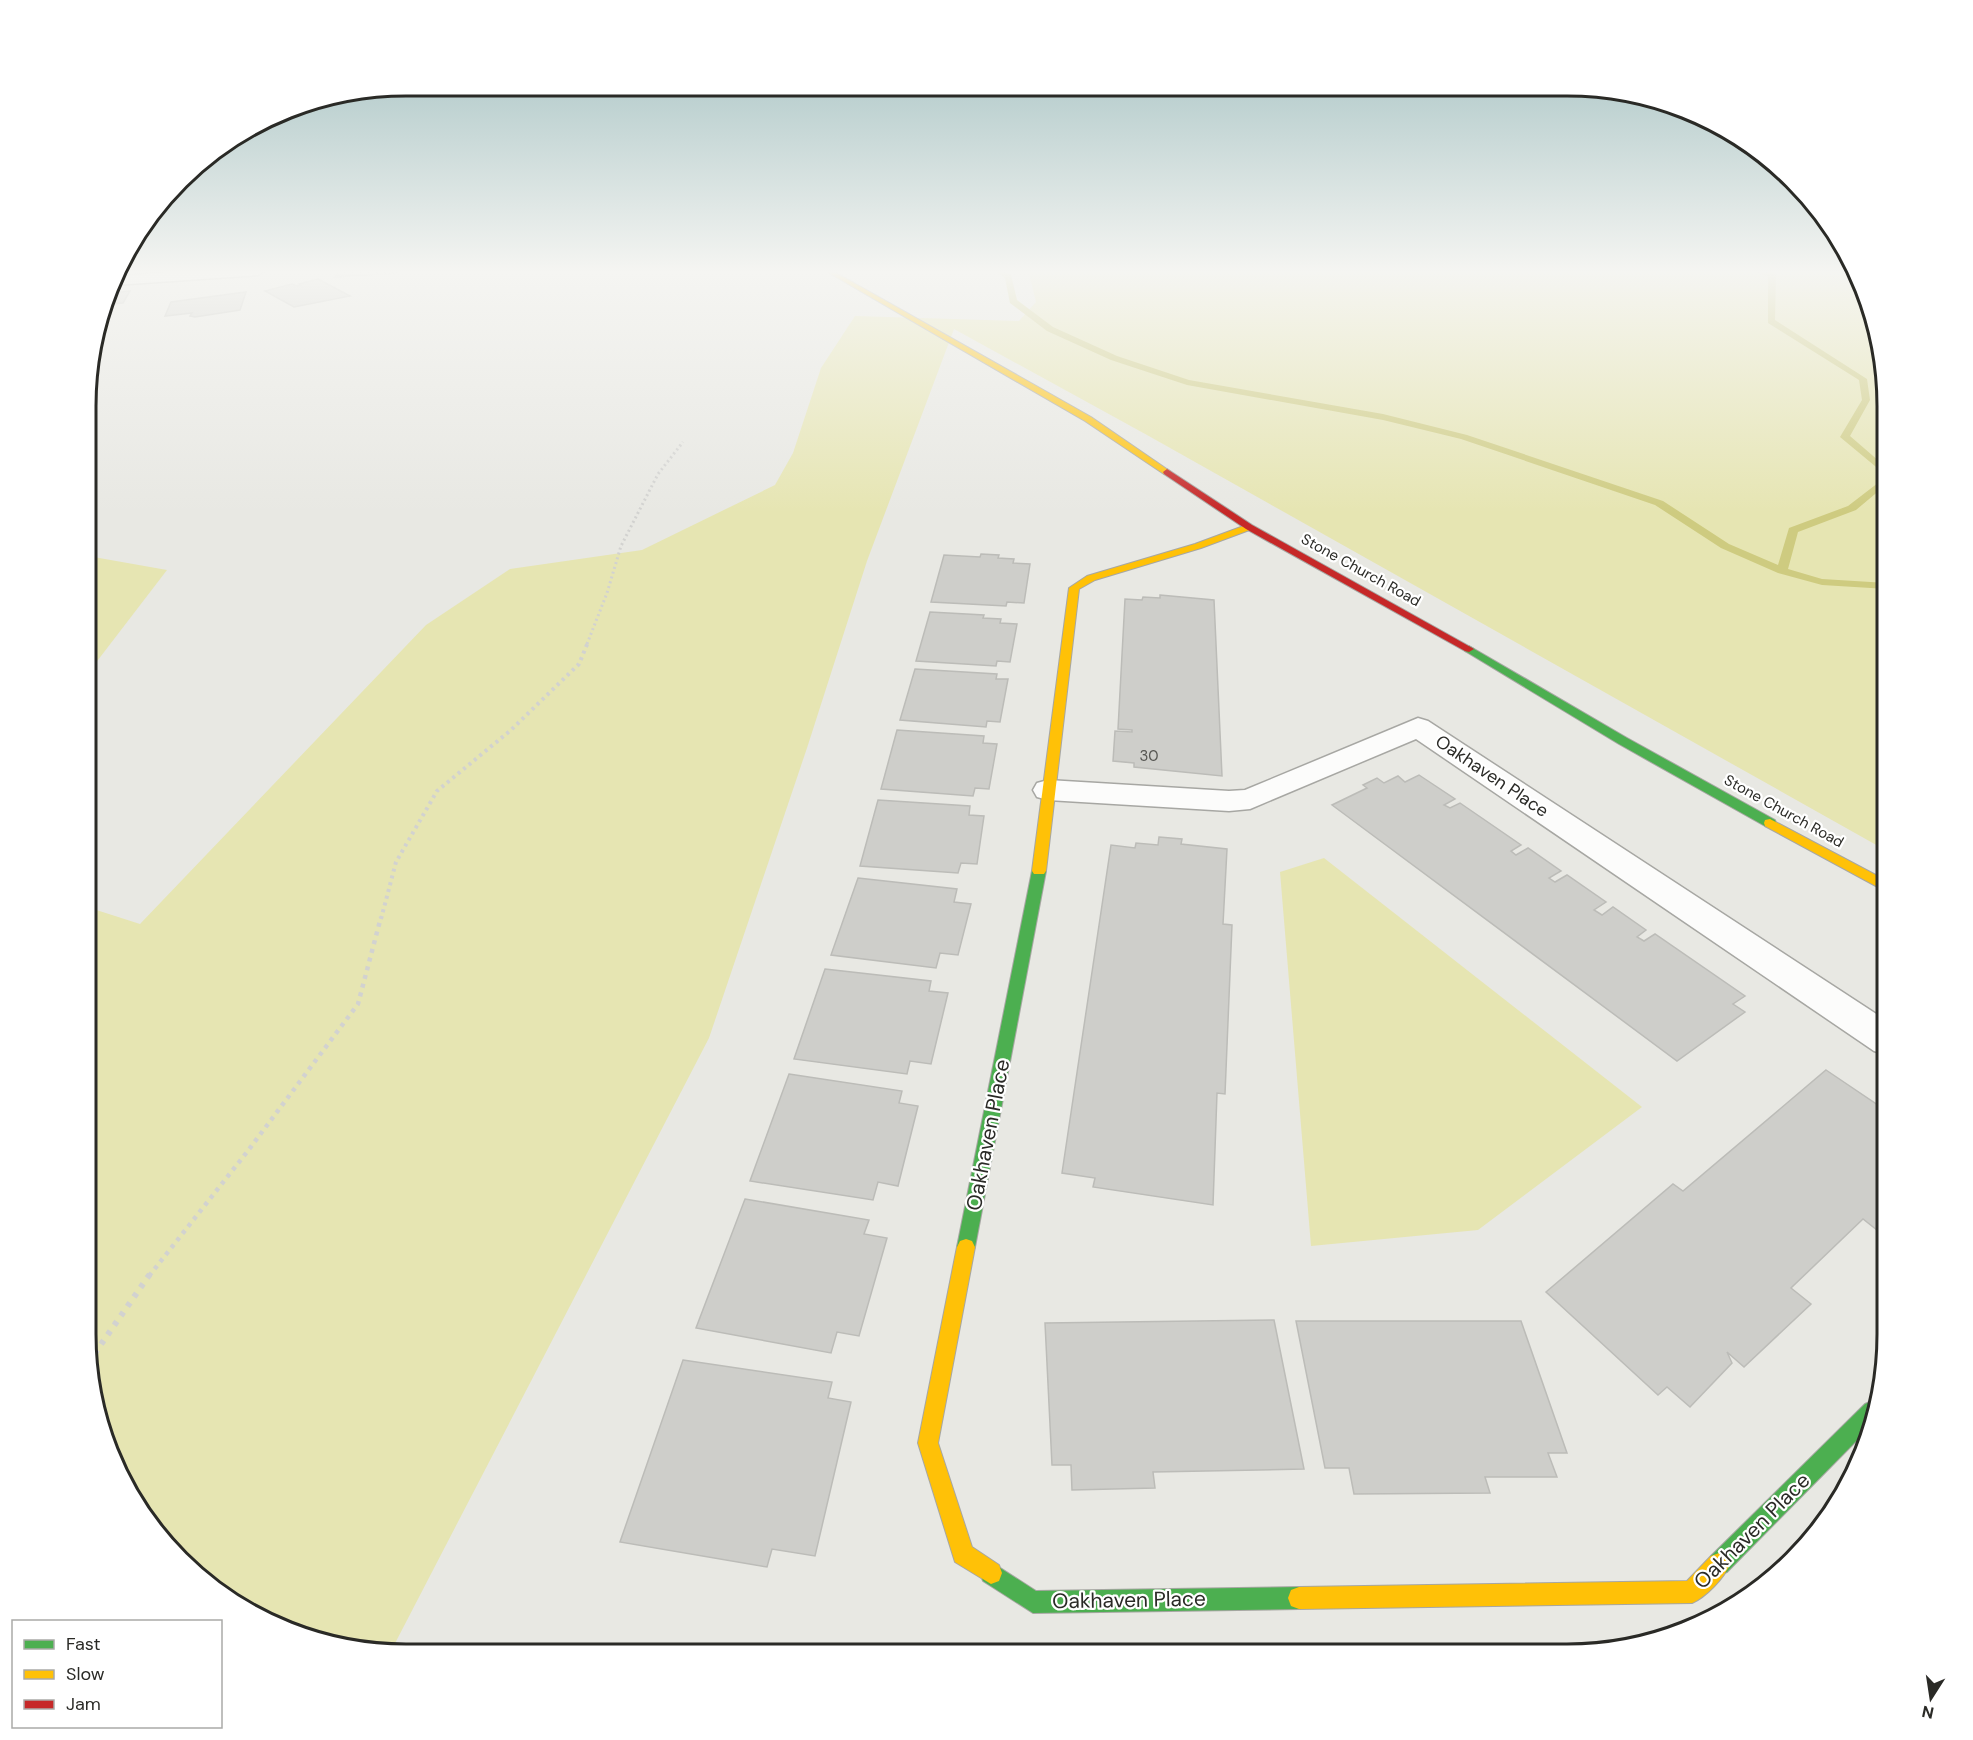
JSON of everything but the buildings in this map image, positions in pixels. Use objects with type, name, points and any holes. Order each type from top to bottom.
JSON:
[{"type":"main road","name":"Stone Church Road","points":[[969,351],[1088,419],[1249,527],[1449,637],[1623,741],[1877,881]]},
{"type":"main road","name":"Oakhaven Place","points":[[1249,527],[1198,546],[1091,578],[1074,588],[1037,889],[928,1443],[963,1554],[1032,1602],[1692,1592],[1865,1418]]},
{"type":"street","name":"Oakhaven Place","points":[[1048,790],[1228,801],[1250,799],[1418,727],[1877,1033]]},
{"type":"path","points":[[97,1350],[145,1281],[247,1152],[358,1004],[381,926],[396,862],[437,791],[511,730],[579,664],[607,593],[621,546],[658,474],[683,442]]},
{"type":"green space","points":[[832,351],[946,351],[867,561],[807,748],[709,1038],[395,1643],[345,1638],[306,1628],[251,1603],[234,1592],[201,1567],[173,1539],[137,1489],[112,1434],[102,1395],[96,1334],[96,910],[140,924],[426,625],[510,569],[642,550],[775,485],[793,453],[821,368]]},
{"type":"green space","points":[[994,351],[1872,351],[1877,406],[1877,845]]},
{"type":"green space","points":[[96,557],[167,570],[96,663]]},
{"type":"green space","points":[[1324,858],[1642,1107],[1478,1230],[1311,1246],[1280,872]]},
{"type":"waterway","points":[[1099,351],[1187,382],[1383,417],[1464,437],[1659,503],[1725,546],[1782,571]]},
{"type":"waterway","points":[[1819,351],[1863,379],[1866,400],[1845,437],[1877,464]]},
{"type":"waterway","points":[[1782,571],[1793,530],[1852,508],[1877,487]]},
{"type":"waterway","points":[[1782,571],[1822,582],[1877,585]]},
{"type":"traffic: fast","points":[[1469,649],[1623,741],[1770,823]]},
{"type":"traffic: fast","points":[[966,1247],[1039,871]]},
{"type":"traffic: fast","points":[[1719,1564],[1865,1418]]},
{"type":"traffic: fast","points":[[991,1573],[1033,1602],[1299,1598]]},
{"type":"traffic: slow","points":[[969,351],[1088,419],[1167,472]]},
{"type":"traffic: slow","points":[[1039,871],[1074,588],[1091,578],[1198,546],[1249,527]]},
{"type":"traffic: slow","points":[[1770,823],[1877,882]]},
{"type":"traffic: slow","points":[[966,1247],[928,1443],[963,1554],[991,1573]]},
{"type":"traffic: slow","points":[[1299,1598],[1692,1592],[1719,1564]]},
{"type":"traffic: jam","points":[[1167,472],[1249,527],[1469,649]]}]
